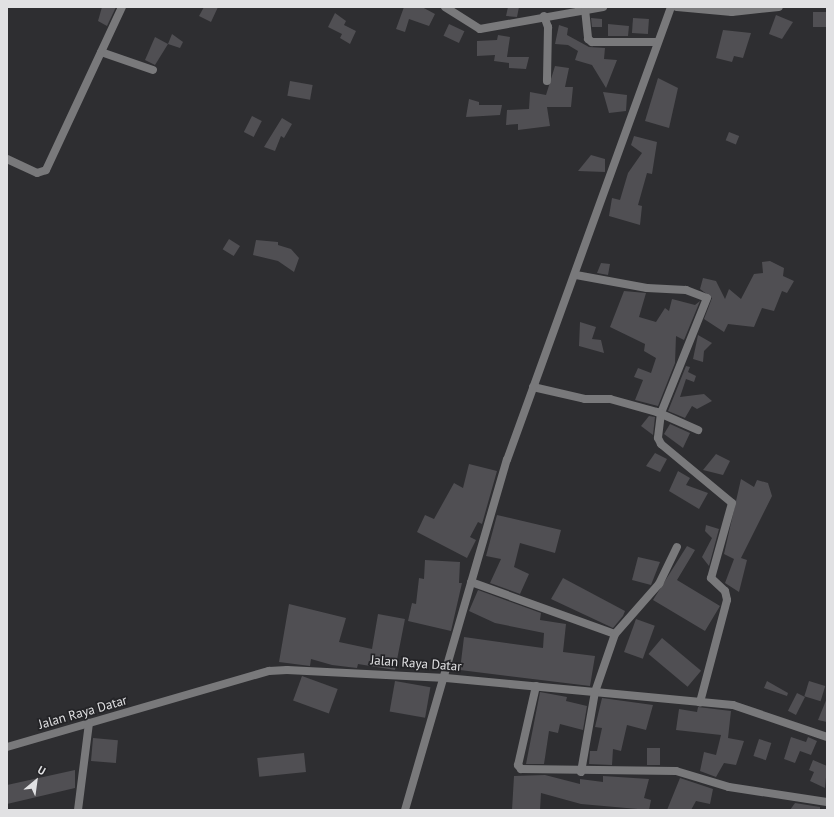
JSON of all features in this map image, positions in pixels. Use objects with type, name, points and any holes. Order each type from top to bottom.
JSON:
[{"type":"street","points":[[7,159],[37,173],[46,170],[70,125],[122,7]]},
{"type":"street","points":[[445,7],[466,18],[475,28],[603,7]]},
{"type":"street","points":[[405,810],[446,678],[471,582],[503,473],[533,387],[576,274],[656,42],[671,7]]},
{"type":"street","points":[[677,7],[732,12],[779,7]]},
{"type":"street","points":[[585,9],[588,39],[592,42],[656,42]]},
{"type":"street","points":[[544,16],[548,27],[547,81]]},
{"type":"street","points":[[101,52],[152,70]]},
{"type":"street","points":[[576,274],[706,295],[705,307],[688,342],[661,413],[658,438],[661,444],[732,503],[712,578],[724,591],[727,600],[700,702]]},
{"type":"street","points":[[533,387],[585,399],[610,400],[661,413],[698,430]]},
{"type":"street","points":[[581,772],[595,692],[615,634],[658,584],[677,547]]},
{"type":"street","points":[[471,582],[615,634]]},
{"type":"street","name":"Jalan Raya Datar","points":[[7,747],[269,671],[343,671],[446,678],[733,705],[827,737]]},
{"type":"street","points":[[536,686],[518,767],[581,772],[676,771],[729,787],[827,802]]},
{"type":"street","points":[[78,810],[89,723]]},
{"type":"building","points":[[102,7],[116,7],[107,26],[98,21]]},
{"type":"building","points":[[204,7],[218,7],[211,22],[199,16]]},
{"type":"building","points":[[404,7],[422,7],[435,14],[429,26],[409,19],[405,32],[396,29]]},
{"type":"building","points":[[508,7],[519,7],[517,17],[506,16]]},
{"type":"building","points":[[813,12],[827,12],[827,27],[813,27]]},
{"type":"building","points":[[335,13],[346,21],[344,25],[356,31],[350,44],[340,38],[342,34],[328,27]]},
{"type":"building","points":[[776,15],[793,22],[782,39],[769,34]]},
{"type":"building","points":[[591,18],[602,19],[602,27],[592,27]]},
{"type":"building","points":[[633,18],[649,19],[648,34],[632,33]]},
{"type":"building","points":[[449,24],[464,31],[459,43],[444,36]]},
{"type":"building","points":[[608,24],[629,26],[628,36],[608,36]]},
{"type":"building","points":[[559,25],[568,28],[567,35],[589,47],[605,48],[604,59],[617,60],[606,88],[592,65],[575,60],[578,51],[568,45],[555,44]]},
{"type":"building","points":[[723,30],[751,33],[743,58],[734,56],[732,62],[716,58]]},
{"type":"building","points":[[172,34],[183,42],[180,48],[168,44]]},
{"type":"building","points":[[498,35],[510,37],[507,57],[529,57],[526,69],[509,68],[509,63],[494,61],[495,55],[477,56],[477,41],[497,40]]},
{"type":"building","points":[[155,37],[168,44],[155,65],[145,60]]},
{"type":"building","points":[[555,66],[569,68],[565,87],[573,87],[571,107],[547,107],[550,126],[518,130],[518,124],[506,125],[507,110],[529,109],[530,92],[546,95]]},
{"type":"building","points":[[658,78],[678,88],[669,128],[645,121]]},
{"type":"building","points":[[290,81],[313,85],[310,100],[287,96]]},
{"type":"building","points":[[603,92],[627,95],[626,111],[609,113]]},
{"type":"building","points":[[469,99],[479,102],[479,105],[502,105],[500,115],[466,117]]},
{"type":"building","points":[[252,116],[262,121],[254,137],[244,132]]},
{"type":"building","points":[[282,118],[292,124],[284,138],[281,136],[275,151],[264,147]]},
{"type":"building","points":[[729,132],[739,136],[736,144],[726,140]]},
{"type":"building","points":[[634,136],[657,142],[652,174],[647,173],[638,205],[642,206],[640,225],[609,216],[612,198],[620,200],[628,173],[642,153],[631,145]]},
{"type":"building","points":[[591,155],[605,159],[605,172],[578,171]]},
{"type":"building","points":[[229,239],[240,246],[234,256],[223,249]]},
{"type":"building","points":[[256,240],[278,242],[278,245],[291,249],[299,258],[294,272],[278,261],[253,255]]},
{"type":"building","points":[[770,261],[784,268],[783,276],[794,281],[787,293],[782,291],[774,311],[762,308],[754,327],[728,324],[724,332],[704,319],[712,298],[700,289],[703,278],[716,281],[725,299],[729,289],[741,299],[754,274],[763,273],[762,262]]},
{"type":"building","points":[[601,263],[610,264],[608,275],[597,273]]},
{"type":"building","points":[[624,291],[646,293],[639,317],[656,322],[665,308],[669,311],[672,299],[695,305],[700,301],[684,340],[676,336],[675,363],[658,406],[635,400],[643,380],[634,377],[638,368],[651,373],[656,358],[644,351],[645,344],[610,327]]},
{"type":"building","points":[[580,322],[596,327],[592,339],[601,340],[604,353],[579,346]]},
{"type":"building","points":[[698,335],[712,343],[704,351],[703,362],[693,359]]},
{"type":"building","points":[[686,366],[690,367],[688,372],[696,376],[694,382],[686,379],[680,397],[704,394],[712,401],[697,409],[692,406],[685,418],[668,411]]},
{"type":"building","points":[[649,416],[655,417],[653,435],[641,426]]},
{"type":"building","points":[[670,424],[690,433],[683,448],[664,434]]},
{"type":"building","points":[[655,453],[667,459],[660,472],[646,466]]},
{"type":"building","points":[[716,454],[730,461],[723,475],[703,470]]},
{"type":"building","points":[[469,464],[497,471],[482,524],[478,522],[470,537],[476,540],[467,558],[417,532],[425,515],[434,519],[454,483],[463,488]]},
{"type":"building","points":[[678,471],[690,478],[686,485],[708,493],[699,509],[669,491]]},
{"type":"building","points":[[741,479],[754,487],[757,480],[768,483],[772,496],[741,558],[747,560],[739,592],[725,583],[734,559],[724,554]]},
{"type":"building","points":[[497,515],[561,530],[555,553],[520,543],[514,567],[529,574],[520,594],[490,583],[501,559],[486,556]]},
{"type":"building","points":[[706,525],[719,529],[709,566],[702,557],[712,538],[705,531]]},
{"type":"building","points":[[687,546],[695,550],[677,580],[720,606],[705,631],[653,600]]},
{"type":"building","points":[[638,557],[660,562],[651,585],[632,580]]},
{"type":"building","points":[[425,560],[460,562],[459,583],[462,583],[451,631],[408,621],[412,603],[416,604],[419,578],[424,579]]},
{"type":"building","points":[[563,578],[625,611],[623,616],[613,628],[551,599]]},
{"type":"building","points":[[478,590],[541,613],[540,620],[566,624],[563,652],[595,656],[590,686],[460,670],[464,637],[543,648],[544,633],[495,623],[469,611]]},
{"type":"building","points":[[289,604],[346,618],[339,642],[372,649],[378,614],[405,619],[395,670],[358,664],[357,668],[332,665],[311,659],[310,666],[279,662]]},
{"type":"building","points":[[636,619],[655,626],[643,659],[624,652]]},
{"type":"building","points":[[662,638],[701,671],[688,687],[649,654]]},
{"type":"building","points":[[302,676],[338,689],[329,713],[293,700]]},
{"type":"building","points":[[395,681],[430,687],[425,718],[390,712]]},
{"type":"building","points":[[767,681],[788,693],[787,696],[764,688]]},
{"type":"building","points":[[809,681],[825,686],[821,701],[804,696]]},
{"type":"building","points":[[540,692],[567,697],[566,701],[587,706],[583,730],[560,724],[558,733],[549,731],[544,764],[526,764]]},
{"type":"building","points":[[797,693],[805,697],[796,715],[788,711]]},
{"type":"building","points":[[602,698],[653,705],[646,730],[627,725],[621,751],[613,749],[612,765],[589,764],[590,751],[597,751],[602,728],[595,727]]},
{"type":"building","points":[[827,698],[827,722],[818,720]]},
{"type":"building","points":[[698,707],[731,711],[728,738],[744,741],[736,765],[724,763],[716,777],[700,771],[704,752],[716,755],[721,735],[676,730],[679,709],[697,712]]},
{"type":"building","points":[[791,737],[806,742],[808,737],[817,741],[811,755],[800,751],[795,763],[784,759]]},
{"type":"building","points":[[93,738],[118,740],[116,763],[91,761]]},
{"type":"building","points":[[759,739],[771,743],[766,760],[753,756]]},
{"type":"building","points":[[647,748],[660,748],[660,765],[647,765]]},
{"type":"building","points":[[304,753],[306,772],[259,777],[257,758]]},
{"type":"building","points":[[813,760],[827,766],[825,788],[810,781],[814,772],[809,770]]},
{"type":"building","points":[[75,770],[75,788],[7,804],[7,785]]},
{"type":"building","points":[[545,775],[580,784],[580,779],[603,782],[603,776],[649,779],[644,798],[651,800],[649,810],[581,804],[541,793],[540,810],[512,810],[514,776]]},
{"type":"building","points":[[680,778],[713,789],[710,804],[696,801],[691,810],[667,810]]},
{"type":"building","points":[[795,803],[820,807],[820,810],[790,810]]}]
